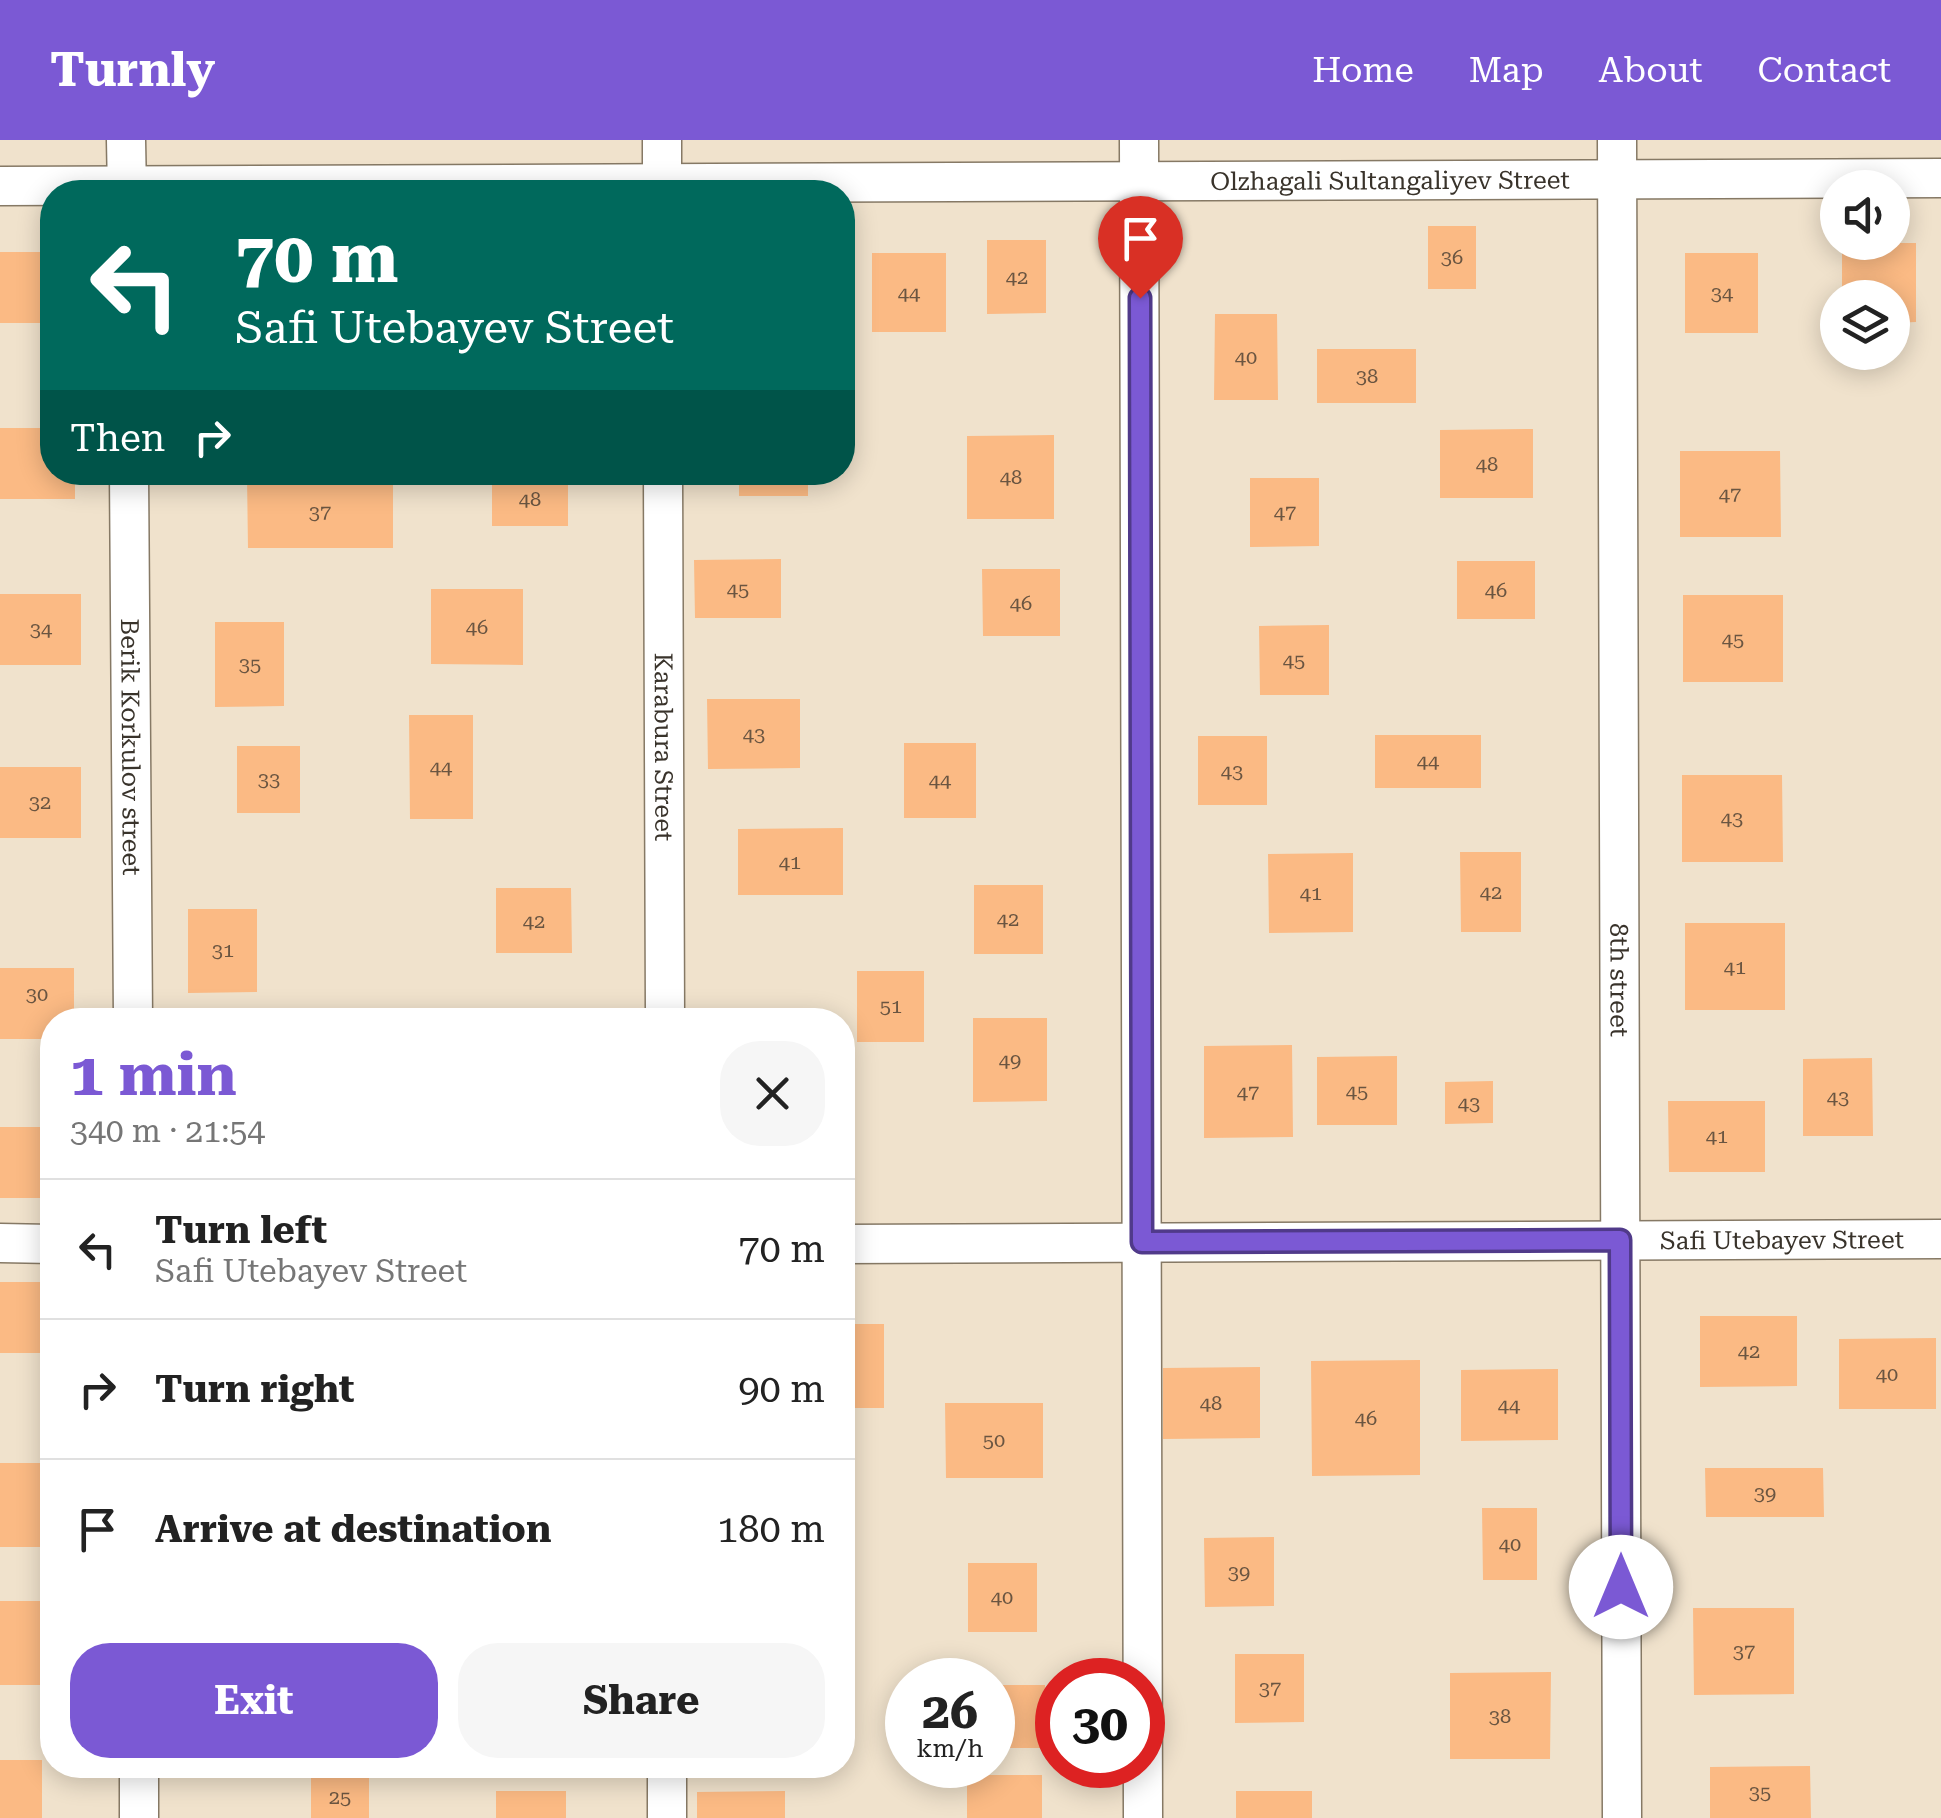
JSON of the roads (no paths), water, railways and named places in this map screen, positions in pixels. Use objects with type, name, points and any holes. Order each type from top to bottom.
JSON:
[{"type":"street","points":[[126,140],[127,180]]},
{"type":"street","points":[[662,140],[662,180]]},
{"type":"street","points":[[1139,140],[1143,1818]]},
{"type":"street","name":"8th street","points":[[1616,140],[1622,1818]]},
{"type":"street","name":"Olzhagali Sultangaliyev Street","points":[[855,184],[1941,178]]},
{"type":"street","name":"Olzhagali Sultangaliyev Street","points":[[0,186],[40,187]]},
{"type":"street","name":"Berik Korkulov street","points":[[129,485],[133,1008]]},
{"type":"street","name":"Karabura Street","points":[[663,485],[665,1008]]},
{"type":"street","name":"Safi Utebayev Street","points":[[855,1244],[1941,1239]]},
{"type":"street","points":[[0,1244],[40,1244]]},
{"type":"street","points":[[139,1778],[139,1818]]},
{"type":"street","points":[[666,1778],[667,1818]]}]
